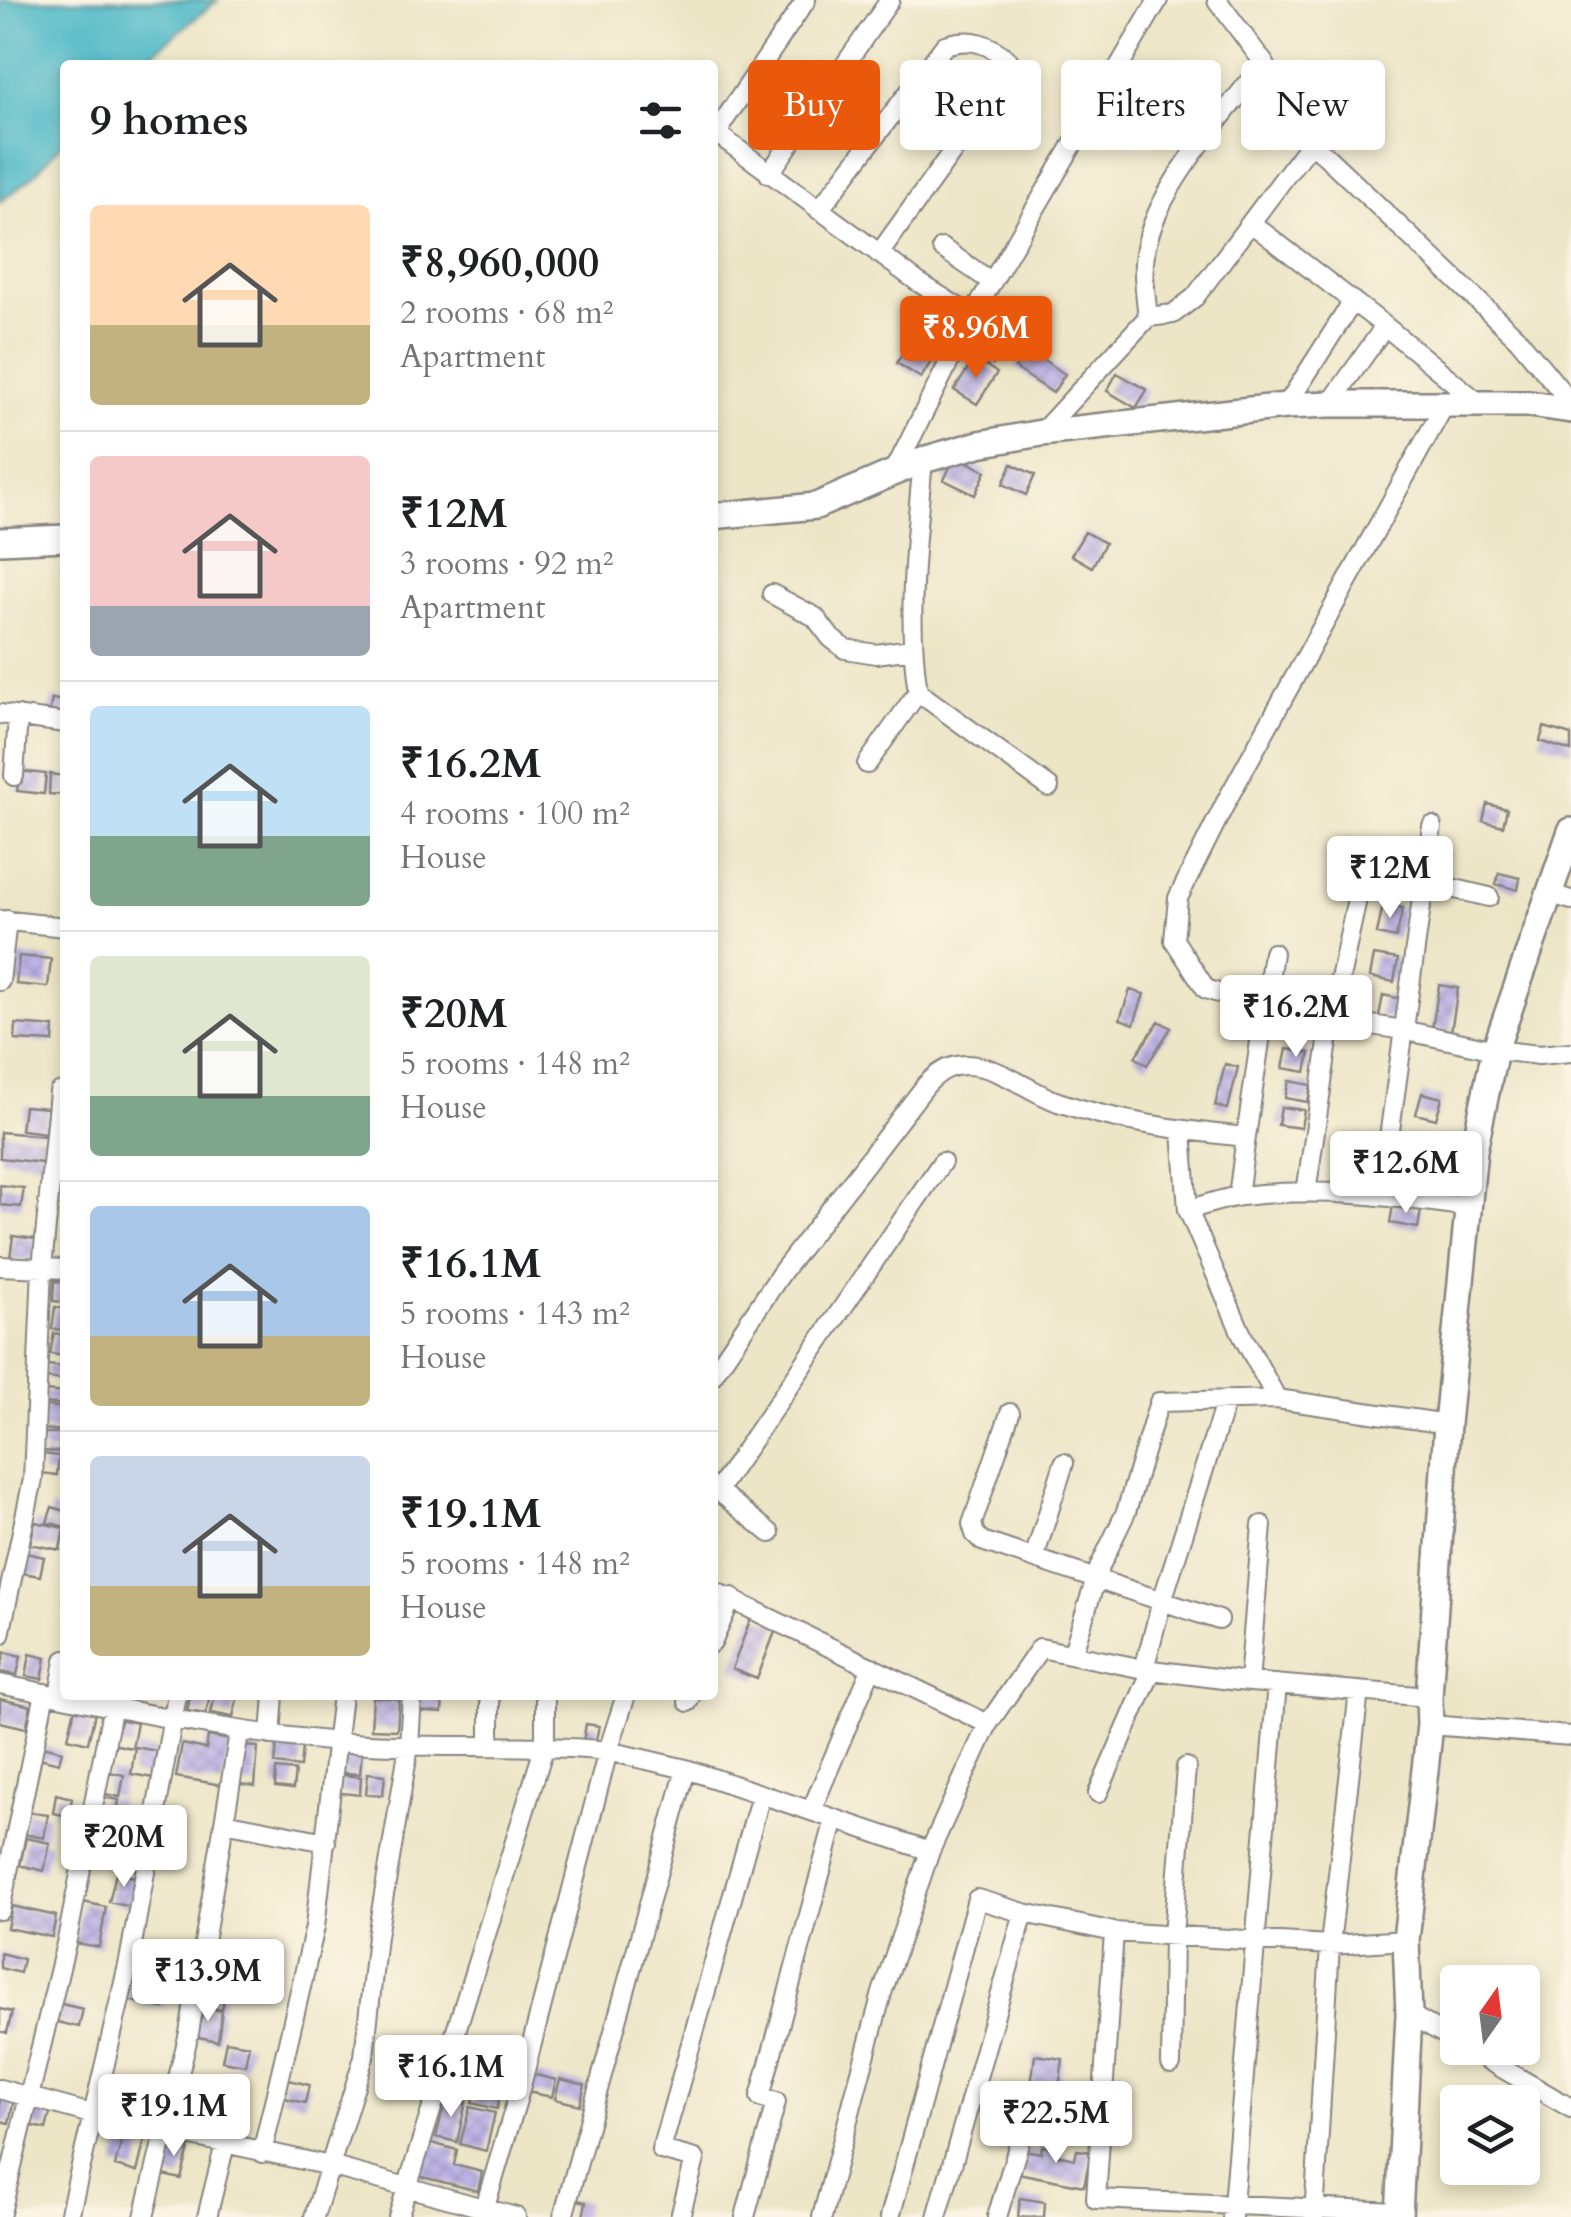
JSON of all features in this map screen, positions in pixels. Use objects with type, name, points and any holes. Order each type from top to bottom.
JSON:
[{"type":"street","points":[[806,0],[720,125],[720,136],[879,254],[972,316]]},
{"type":"street","points":[[770,174],[890,0]]},
{"type":"street","points":[[894,472],[972,316],[1158,0]]},
{"type":"street","points":[[1217,0],[1262,60]]},
{"type":"street","points":[[819,210],[945,45],[978,41],[996,49],[1009,61],[1006,75],[879,254]]},
{"type":"street","points":[[1148,317],[1144,262],[1153,220],[1183,170],[1241,93]]},
{"type":"street","points":[[1041,433],[1148,317],[1173,314],[1186,306],[1305,150]]},
{"type":"street","points":[[1320,150],[1518,339],[1571,406]]},
{"type":"street","points":[[1250,223],[1354,301],[1480,404]]},
{"type":"street","points":[[942,248],[992,282]]},
{"type":"street","points":[[1286,406],[1354,301]]},
{"type":"street","points":[[1330,404],[1385,326]]},
{"type":"street","points":[[718,515],[816,506],[923,460],[979,444],[1041,433],[1286,406],[1571,406]]},
{"type":"street","points":[[1444,406],[1227,800],[1178,898],[1174,940],[1206,989],[1264,1008],[1404,1030],[1495,1050],[1539,1056],[1571,1052]]},
{"type":"street","points":[[923,460],[912,580],[911,649],[918,692],[1050,787]]},
{"type":"street","points":[[0,541],[60,538]]},
{"type":"street","points":[[772,594],[815,617],[845,650],[876,654],[911,649]]},
{"type":"street","points":[[866,764],[918,692]]},
{"type":"street","points":[[14,776],[9,715],[60,722]]},
{"type":"street","points":[[1387,1152],[1432,826]]},
{"type":"street","points":[[1114,1932],[1096,2208],[1399,2214],[1409,2014],[1406,1940],[1430,1725],[1447,1424],[1474,1150],[1495,1050],[1561,897],[1571,832]]},
{"type":"street","points":[[1306,1193],[1330,1020],[1361,880],[1374,870],[1489,897]]},
{"type":"street","points":[[0,982],[3,920],[60,926]]},
{"type":"street","points":[[1238,1196],[1272,953]]},
{"type":"street","points":[[718,1367],[782,1272],[926,1085],[942,1070],[966,1065],[990,1069],[1061,1103],[1182,1131],[1246,1137]]},
{"type":"street","points":[[0,1636],[34,1479],[42,1268],[59,1092]]},
{"type":"street","points":[[1182,1131],[1188,1210],[1242,1337],[1278,1399]]},
{"type":"street","points":[[718,1484],[942,1162]]},
{"type":"street","points":[[1188,1210],[1238,1196],[1306,1193],[1385,1195],[1468,1207]]},
{"type":"street","points":[[0,1266],[60,1269]]},
{"type":"street","points":[[1073,1652],[1096,1579],[1126,1512],[1159,1402],[1278,1399],[1447,1424]]},
{"type":"street","points":[[1098,1793],[1148,1670],[1162,1600],[1226,1400]]},
{"type":"street","points":[[1010,1413],[972,1524],[974,1534],[982,1541],[1219,1620]]},
{"type":"street","points":[[1034,1558],[1064,1463]]},
{"type":"street","points":[[718,1490],[770,1533]]},
{"type":"street","points":[[1249,1682],[1262,1526]]},
{"type":"street","points":[[718,1592],[988,1724]]},
{"type":"street","points":[[718,1629],[732,1597]]},
{"type":"street","points":[[822,2217],[882,1993],[930,1851],[988,1724],[1040,1648],[1148,1670],[1429,1697]]},
{"type":"street","points":[[811,1811],[872,1667]]},
{"type":"street","points":[[0,1910],[60,1673]]},
{"type":"street","points":[[0,1684],[60,1695]]},
{"type":"street","points":[[1232,2211],[1277,1684]]},
{"type":"street","points":[[1314,2213],[1330,1945],[1359,1691]]},
{"type":"street","points":[[0,2217],[68,1935],[114,1700],[239,1733],[409,1746],[545,1745],[608,1751],[686,1769],[930,1851]]},
{"type":"street","points":[[69,2217],[129,1961],[176,1700]]},
{"type":"street","points":[[271,1735],[274,1700]]},
{"type":"street","points":[[262,2154],[316,1927],[342,1700]]},
{"type":"street","points":[[314,2217],[364,2056],[377,1936],[409,1746],[412,1700]]},
{"type":"street","points":[[490,1700],[490,1744]]},
{"type":"street","points":[[398,2217],[545,1745],[545,1700]]},
{"type":"street","points":[[483,2213],[624,1700]]},
{"type":"street","points":[[1430,1725],[1571,1736]]},
{"type":"street","points":[[144,2217],[189,2033],[239,1733]]},
{"type":"street","points":[[1171,2064],[1174,1936],[1186,1767]]},
{"type":"street","points":[[563,2217],[686,1769]]},
{"type":"street","points":[[680,2217],[695,2159],[661,2150],[761,1794]]},
{"type":"street","points":[[745,2217],[776,2102],[760,2097],[835,1819]]},
{"type":"street","points":[[224,1822],[326,1842]]},
{"type":"street","points":[[890,2217],[977,1899],[1114,1932],[1330,1945],[1406,1940]]},
{"type":"street","points":[[937,2217],[1024,1913]]},
{"type":"street","points":[[1409,2014],[1440,2032]]},
{"type":"street","points":[[1496,2065],[1571,2108]]},
{"type":"street","points":[[0,2089],[262,2154],[330,2166],[407,2186],[483,2213],[516,2217]]},
{"type":"street","points":[[998,2217],[1020,2140]]},
{"type":"street","points":[[208,2217],[226,2144]]},
{"type":"water","points":[[0,0],[218,0],[144,60],[60,60],[60,146],[32,177],[0,202]]},
{"type":"building","points":[[992,319],[1013,330],[1004,349],[983,338]]},
{"type":"building","points":[[912,337],[937,352],[921,378],[897,363]]},
{"type":"building","points":[[983,342],[1001,352],[993,365],[975,354]]},
{"type":"building","points":[[1027,349],[1065,374],[1053,393],[1015,368]]},
{"type":"building","points":[[975,358],[997,373],[977,404],[954,390]]},
{"type":"building","points":[[1117,373],[1147,390],[1136,408],[1107,391]]},
{"type":"building","points":[[955,456],[986,471],[975,495],[944,480]]},
{"type":"building","points":[[1012,464],[1035,475],[1026,495],[1003,484]]},
{"type":"building","points":[[1085,532],[1105,543],[1092,567],[1071,555]]},
{"type":"building","points":[[52,699],[60,700],[60,716],[49,715]]},
{"type":"building","points":[[1544,727],[1571,735],[1571,751],[1540,741]]},
{"type":"building","points":[[20,771],[46,774],[44,794],[17,791]]},
{"type":"building","points":[[50,774],[60,775],[60,795],[49,794]]},
{"type":"building","points":[[1487,804],[1507,809],[1503,826],[1483,821]]},
{"type":"building","points":[[1499,873],[1520,878],[1518,890],[1496,884]]},
{"type":"building","points":[[1383,905],[1403,908],[1396,938],[1377,934]]},
{"type":"building","points":[[1374,955],[1398,959],[1394,982],[1370,977]]},
{"type":"building","points":[[19,956],[51,959],[48,987],[16,984]]},
{"type":"building","points":[[1439,985],[1458,988],[1451,1032],[1432,1029]]},
{"type":"building","points":[[1130,990],[1144,994],[1134,1024],[1120,1019]]},
{"type":"building","points":[[1383,995],[1406,1000],[1402,1021],[1379,1016]]},
{"type":"building","points":[[1231,1013],[1253,1017],[1249,1039],[1226,1034]]},
{"type":"building","points":[[1159,1021],[1171,1028],[1147,1065],[1135,1057]]},
{"type":"building","points":[[16,1024],[54,1027],[53,1042],[15,1040]]},
{"type":"building","points":[[1287,1049],[1310,1053],[1306,1072],[1283,1068]]},
{"type":"building","points":[[1225,1064],[1238,1067],[1228,1109],[1215,1106]]},
{"type":"building","points":[[1289,1081],[1311,1085],[1308,1102],[1285,1098]]},
{"type":"building","points":[[1422,1093],[1442,1098],[1436,1119],[1416,1114]]},
{"type":"building","points":[[24,1106],[48,1108],[45,1133],[21,1130]]},
{"type":"building","points":[[1281,1107],[1304,1110],[1301,1128],[1278,1125]]},
{"type":"building","points":[[0,1132],[46,1136],[43,1163],[0,1158]]},
{"type":"building","points":[[0,1185],[24,1188],[21,1207],[0,1205]]},
{"type":"building","points":[[1393,1205],[1421,1210],[1418,1228],[1390,1223]]},
{"type":"building","points":[[13,1236],[36,1239],[33,1261],[10,1258]]},
{"type":"building","points":[[54,1281],[60,1282],[60,1302],[53,1301]]},
{"type":"building","points":[[55,1307],[60,1308],[60,1330],[52,1329]]},
{"type":"building","points":[[54,1333],[60,1334],[60,1355],[50,1354]]},
{"type":"building","points":[[47,1365],[60,1366],[60,1379],[46,1378]]},
{"type":"building","points":[[45,1391],[60,1392],[60,1405],[44,1403]]},
{"type":"building","points":[[45,1406],[60,1408],[60,1431],[43,1429]]},
{"type":"building","points":[[44,1433],[60,1433],[59,1452],[43,1451]]},
{"type":"building","points":[[43,1454],[59,1456],[57,1475],[41,1473]]},
{"type":"building","points":[[52,1507],[60,1509],[60,1526],[47,1522]]},
{"type":"building","points":[[35,1522],[60,1527],[60,1550],[30,1544]]},
{"type":"building","points":[[26,1553],[44,1557],[40,1576],[22,1573]]},
{"type":"building","points":[[752,1615],[778,1624],[757,1679],[732,1669]]},
{"type":"building","points":[[5,1652],[21,1656],[17,1675],[0,1672]]},
{"type":"building","points":[[30,1654],[46,1658],[42,1679],[26,1676]]},
{"type":"building","points":[[0,1699],[31,1706],[26,1728],[0,1722]]},
{"type":"building","points":[[189,1700],[209,1700],[206,1714],[187,1711]]},
{"type":"building","points":[[214,1700],[237,1700],[233,1717],[211,1713]]},
{"type":"building","points":[[373,1700],[399,1700],[397,1730],[371,1729]]},
{"type":"building","points":[[416,1700],[443,1700],[442,1713],[415,1711]]},
{"type":"building","points":[[75,1708],[95,1713],[88,1743],[68,1738]]},
{"type":"building","points":[[117,1719],[137,1723],[132,1748],[112,1744]]},
{"type":"building","points":[[586,1724],[599,1726],[595,1744],[583,1742]]},
{"type":"building","points":[[208,1736],[231,1740],[222,1785],[176,1777],[182,1744],[206,1749]]},
{"type":"building","points":[[277,1744],[302,1747],[300,1767],[275,1764]]},
{"type":"building","points":[[42,1746],[62,1751],[59,1763],[39,1758]]},
{"type":"building","points":[[244,1746],[258,1747],[255,1786],[240,1784]]},
{"type":"building","points":[[135,1747],[157,1751],[153,1778],[131,1774]]},
{"type":"building","points":[[343,1749],[362,1751],[360,1774],[341,1773]]},
{"type":"building","points":[[276,1769],[295,1771],[293,1789],[275,1787]]},
{"type":"building","points":[[109,1772],[124,1775],[120,1797],[105,1794]]},
{"type":"building","points":[[368,1773],[385,1775],[383,1795],[366,1794]]},
{"type":"building","points":[[342,1775],[361,1777],[360,1795],[340,1793]]},
{"type":"building","points":[[56,1794],[72,1798],[69,1816],[53,1813]]},
{"type":"building","points":[[102,1797],[119,1800],[115,1823],[97,1819]]},
{"type":"building","points":[[27,1812],[48,1815],[44,1838],[23,1834]]},
{"type":"building","points":[[120,1823],[144,1827],[139,1853],[116,1849]]},
{"type":"building","points":[[26,1838],[50,1843],[44,1871],[20,1865]]},
{"type":"building","points":[[116,1873],[139,1878],[132,1907],[109,1902]]},
{"type":"building","points":[[83,1902],[106,1907],[99,1947],[75,1943]]},
{"type":"building","points":[[12,1906],[56,1916],[52,1937],[7,1928]]},
{"type":"building","points":[[0,1953],[23,1959],[20,1973],[0,1968]]},
{"type":"building","points":[[133,1978],[168,1987],[163,2008],[128,2000]]},
{"type":"building","points":[[202,1990],[225,1995],[222,2010],[199,2005]]},
{"type":"building","points":[[57,2003],[83,2009],[79,2027],[53,2021]]},
{"type":"building","points":[[198,2006],[222,2011],[218,2041],[193,2036]]},
{"type":"building","points":[[0,2009],[12,2012],[7,2033],[0,2031]]},
{"type":"building","points":[[226,2041],[249,2045],[245,2065],[222,2061]]},
{"type":"building","points":[[407,2045],[425,2050],[420,2068],[402,2064]]},
{"type":"building","points":[[1035,2055],[1063,2059],[1059,2089],[1031,2085]]},
{"type":"building","points":[[532,2074],[556,2080],[552,2097],[527,2092]]},
{"type":"building","points":[[285,2079],[309,2085],[305,2103],[281,2097]]},
{"type":"building","points":[[560,2079],[585,2085],[580,2105],[555,2099]]},
{"type":"building","points":[[478,2081],[502,2086],[497,2109],[472,2103]]},
{"type":"building","points":[[0,2097],[14,2100],[9,2123],[0,2121]]},
{"type":"building","points":[[446,2097],[466,2102],[457,2142],[436,2137]]},
{"type":"building","points":[[34,2106],[51,2110],[46,2129],[29,2125]]},
{"type":"building","points":[[470,2107],[495,2113],[486,2151],[460,2144]]},
{"type":"building","points":[[125,2126],[147,2131],[137,2172],[115,2166]]},
{"type":"building","points":[[168,2139],[190,2145],[181,2179],[159,2174]]},
{"type":"building","points":[[428,2142],[457,2150],[454,2165],[482,2172],[478,2191],[419,2176]]},
{"type":"building","points":[[1042,2146],[1057,2149],[1056,2155],[1075,2159],[1077,2150],[1091,2152],[1084,2186],[1018,2173],[1023,2150],[1041,2153]]},
{"type":"building","points":[[1020,2198],[1045,2202],[1044,2217],[1018,2217]]},
{"type":"building","points":[[573,2199],[586,2202],[583,2217],[569,2217]]}]
